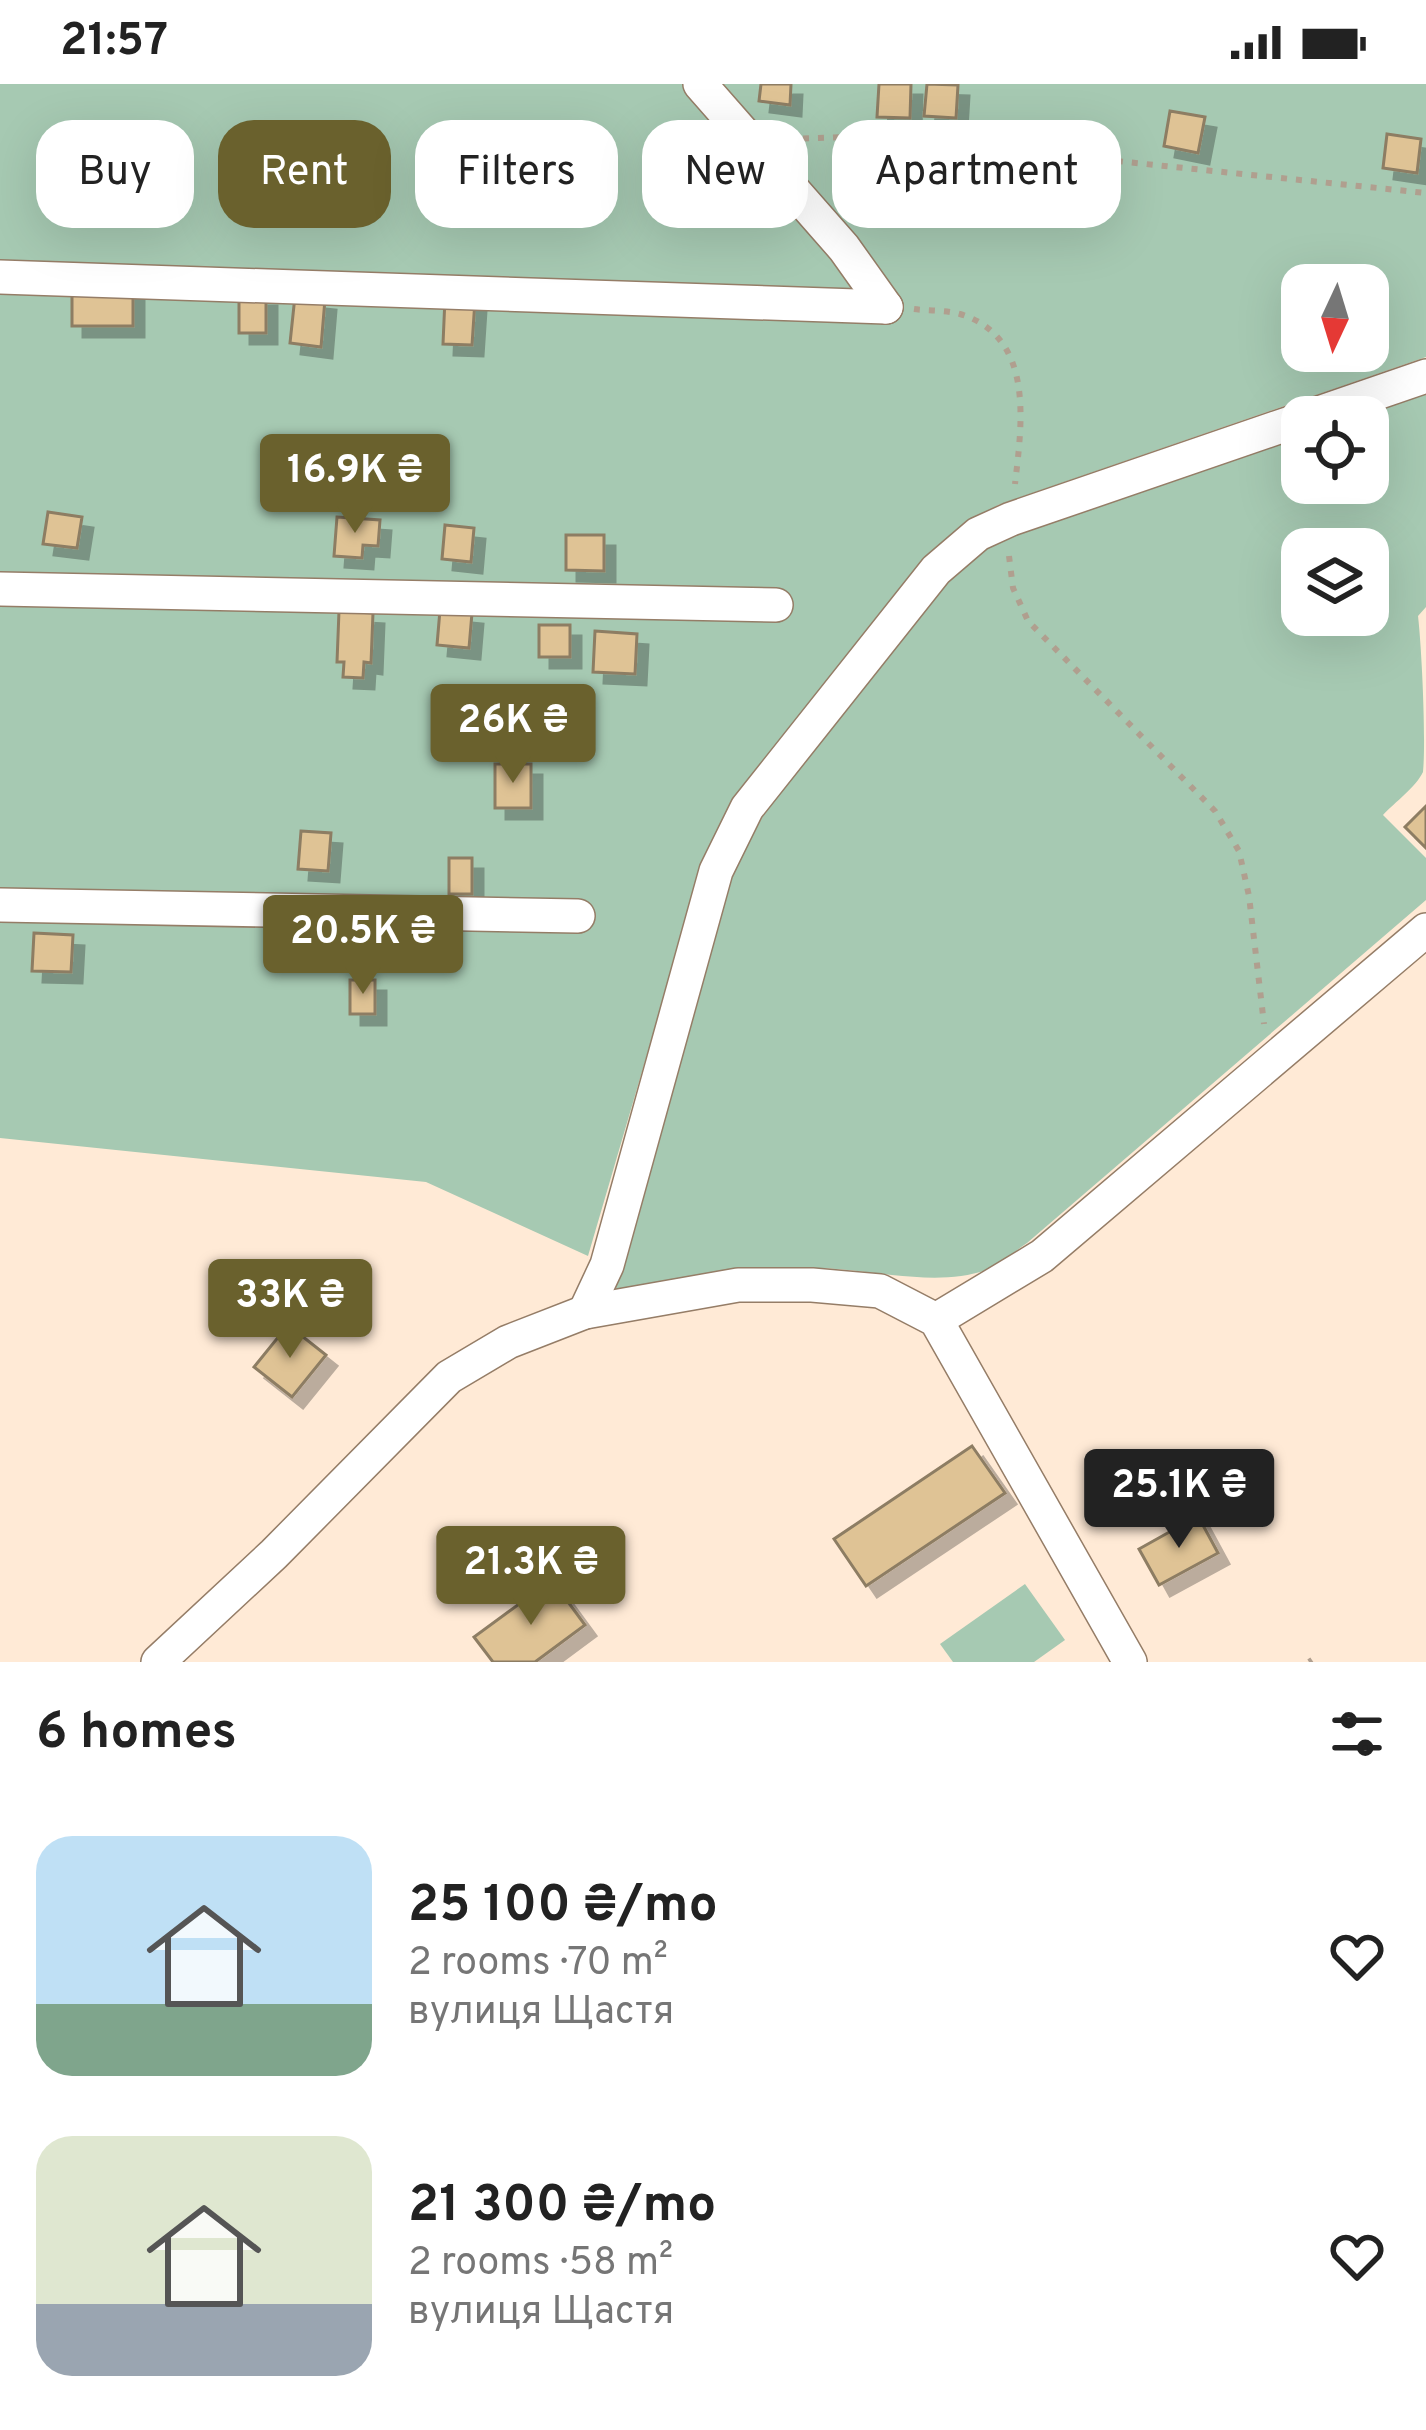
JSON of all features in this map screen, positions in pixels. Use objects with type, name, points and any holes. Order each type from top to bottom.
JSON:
[{"type":"street","points":[[700,84],[731,120]]},
{"type":"street","points":[[808,207],[886,307]]},
{"type":"street","points":[[0,277],[886,307]]},
{"type":"street","points":[[1368,396],[1426,376]]},
{"type":"street","points":[[585,1312],[607,1265],[716,871],[747,808],[936,570],[977,534],[1281,426]]},
{"type":"street","points":[[0,589],[776,605]]},
{"type":"street","points":[[0,905],[578,916]]},
{"type":"street","points":[[936,1320],[1042,1256],[1426,930]]},
{"type":"street","points":[[158,1662],[274,1554],[449,1376],[508,1342],[585,1312],[738,1286],[812,1285],[880,1291],[936,1320],[1130,1662]]},
{"type":"path","points":[[808,138],[936,144],[1426,193]]},
{"type":"path","points":[[886,307],[958,314],[986,326],[1014,356],[1022,419],[1008,568],[1028,621],[1215,811],[1239,851],[1249,896],[1269,1064]]},
{"type":"green space","points":[[0,84],[1426,84],[1426,357],[1389,370],[1389,264],[1281,264],[1281,372],[1383,372],[1313,396],[1281,396],[1281,407],[998,505],[965,526],[701,870],[588,1256],[426,1182],[0,1138]]},
{"type":"green space","points":[[1426,390],[1426,607],[1418,616],[1423,772],[1383,815],[1426,858],[1426,900],[1027,1243],[989,1269],[945,1277],[828,1268],[781,1270],[614,1295],[730,878],[764,814],[941,586],[979,551],[1021,530],[1281,440],[1281,504],[1389,504],[1389,403]]},
{"type":"green space","points":[[1025,1584],[1065,1640],[1034,1662],[953,1662],[940,1644]]},
{"type":"building","points":[[761,84],[791,84],[790,105],[759,101]]},
{"type":"building","points":[[879,84],[911,84],[910,118],[877,117]]},
{"type":"building","points":[[927,84],[958,85],[956,118],[924,116]]},
{"type":"building","points":[[1170,111],[1205,117],[1198,153],[1164,146]]},
{"type":"building","points":[[1387,134],[1421,139],[1417,173],[1383,168]]},
{"type":"building","points":[[72,285],[133,286],[133,326],[72,326]]},
{"type":"building","points":[[239,295],[266,295],[266,333],[239,333]]},
{"type":"building","points":[[295,296],[325,299],[321,347],[290,343]]},
{"type":"building","points":[[445,298],[475,300],[472,345],[443,344]]},
{"type":"building","points":[[48,512],[82,517],[77,548],[43,544]]},
{"type":"building","points":[[337,517],[380,520],[378,546],[363,545],[362,558],[334,556]]},
{"type":"building","points":[[445,525],[474,528],[471,562],[442,559]]},
{"type":"building","points":[[566,535],[604,535],[604,571],[566,570]]},
{"type":"building","points":[[440,610],[472,613],[469,648],[437,645]]},
{"type":"building","points":[[339,611],[373,613],[371,663],[364,662],[363,678],[343,677],[344,662],[337,662]]},
{"type":"building","points":[[539,625],[570,625],[570,657],[539,657]]},
{"type":"building","points":[[595,631],[637,634],[635,674],[593,672]]},
{"type":"building","points":[[495,764],[531,764],[531,808],[495,808]]},
{"type":"building","points":[[1426,806],[1426,848],[1405,827]]},
{"type":"building","points":[[301,831],[331,833],[328,871],[298,869]]},
{"type":"building","points":[[449,858],[472,858],[472,894],[449,894]]},
{"type":"building","points":[[34,933],[73,935],[71,972],[32,971]]},
{"type":"building","points":[[350,980],[375,980],[375,1014],[350,1014]]},
{"type":"building","points":[[288,1325],[326,1355],[292,1397],[254,1367]]},
{"type":"building","points":[[972,1446],[1005,1493],[866,1586],[834,1539]]},
{"type":"building","points":[[1198,1516],[1218,1553],[1159,1585],[1139,1549]]},
{"type":"building","points":[[552,1580],[585,1625],[535,1662],[493,1662],[474,1637]]}]
